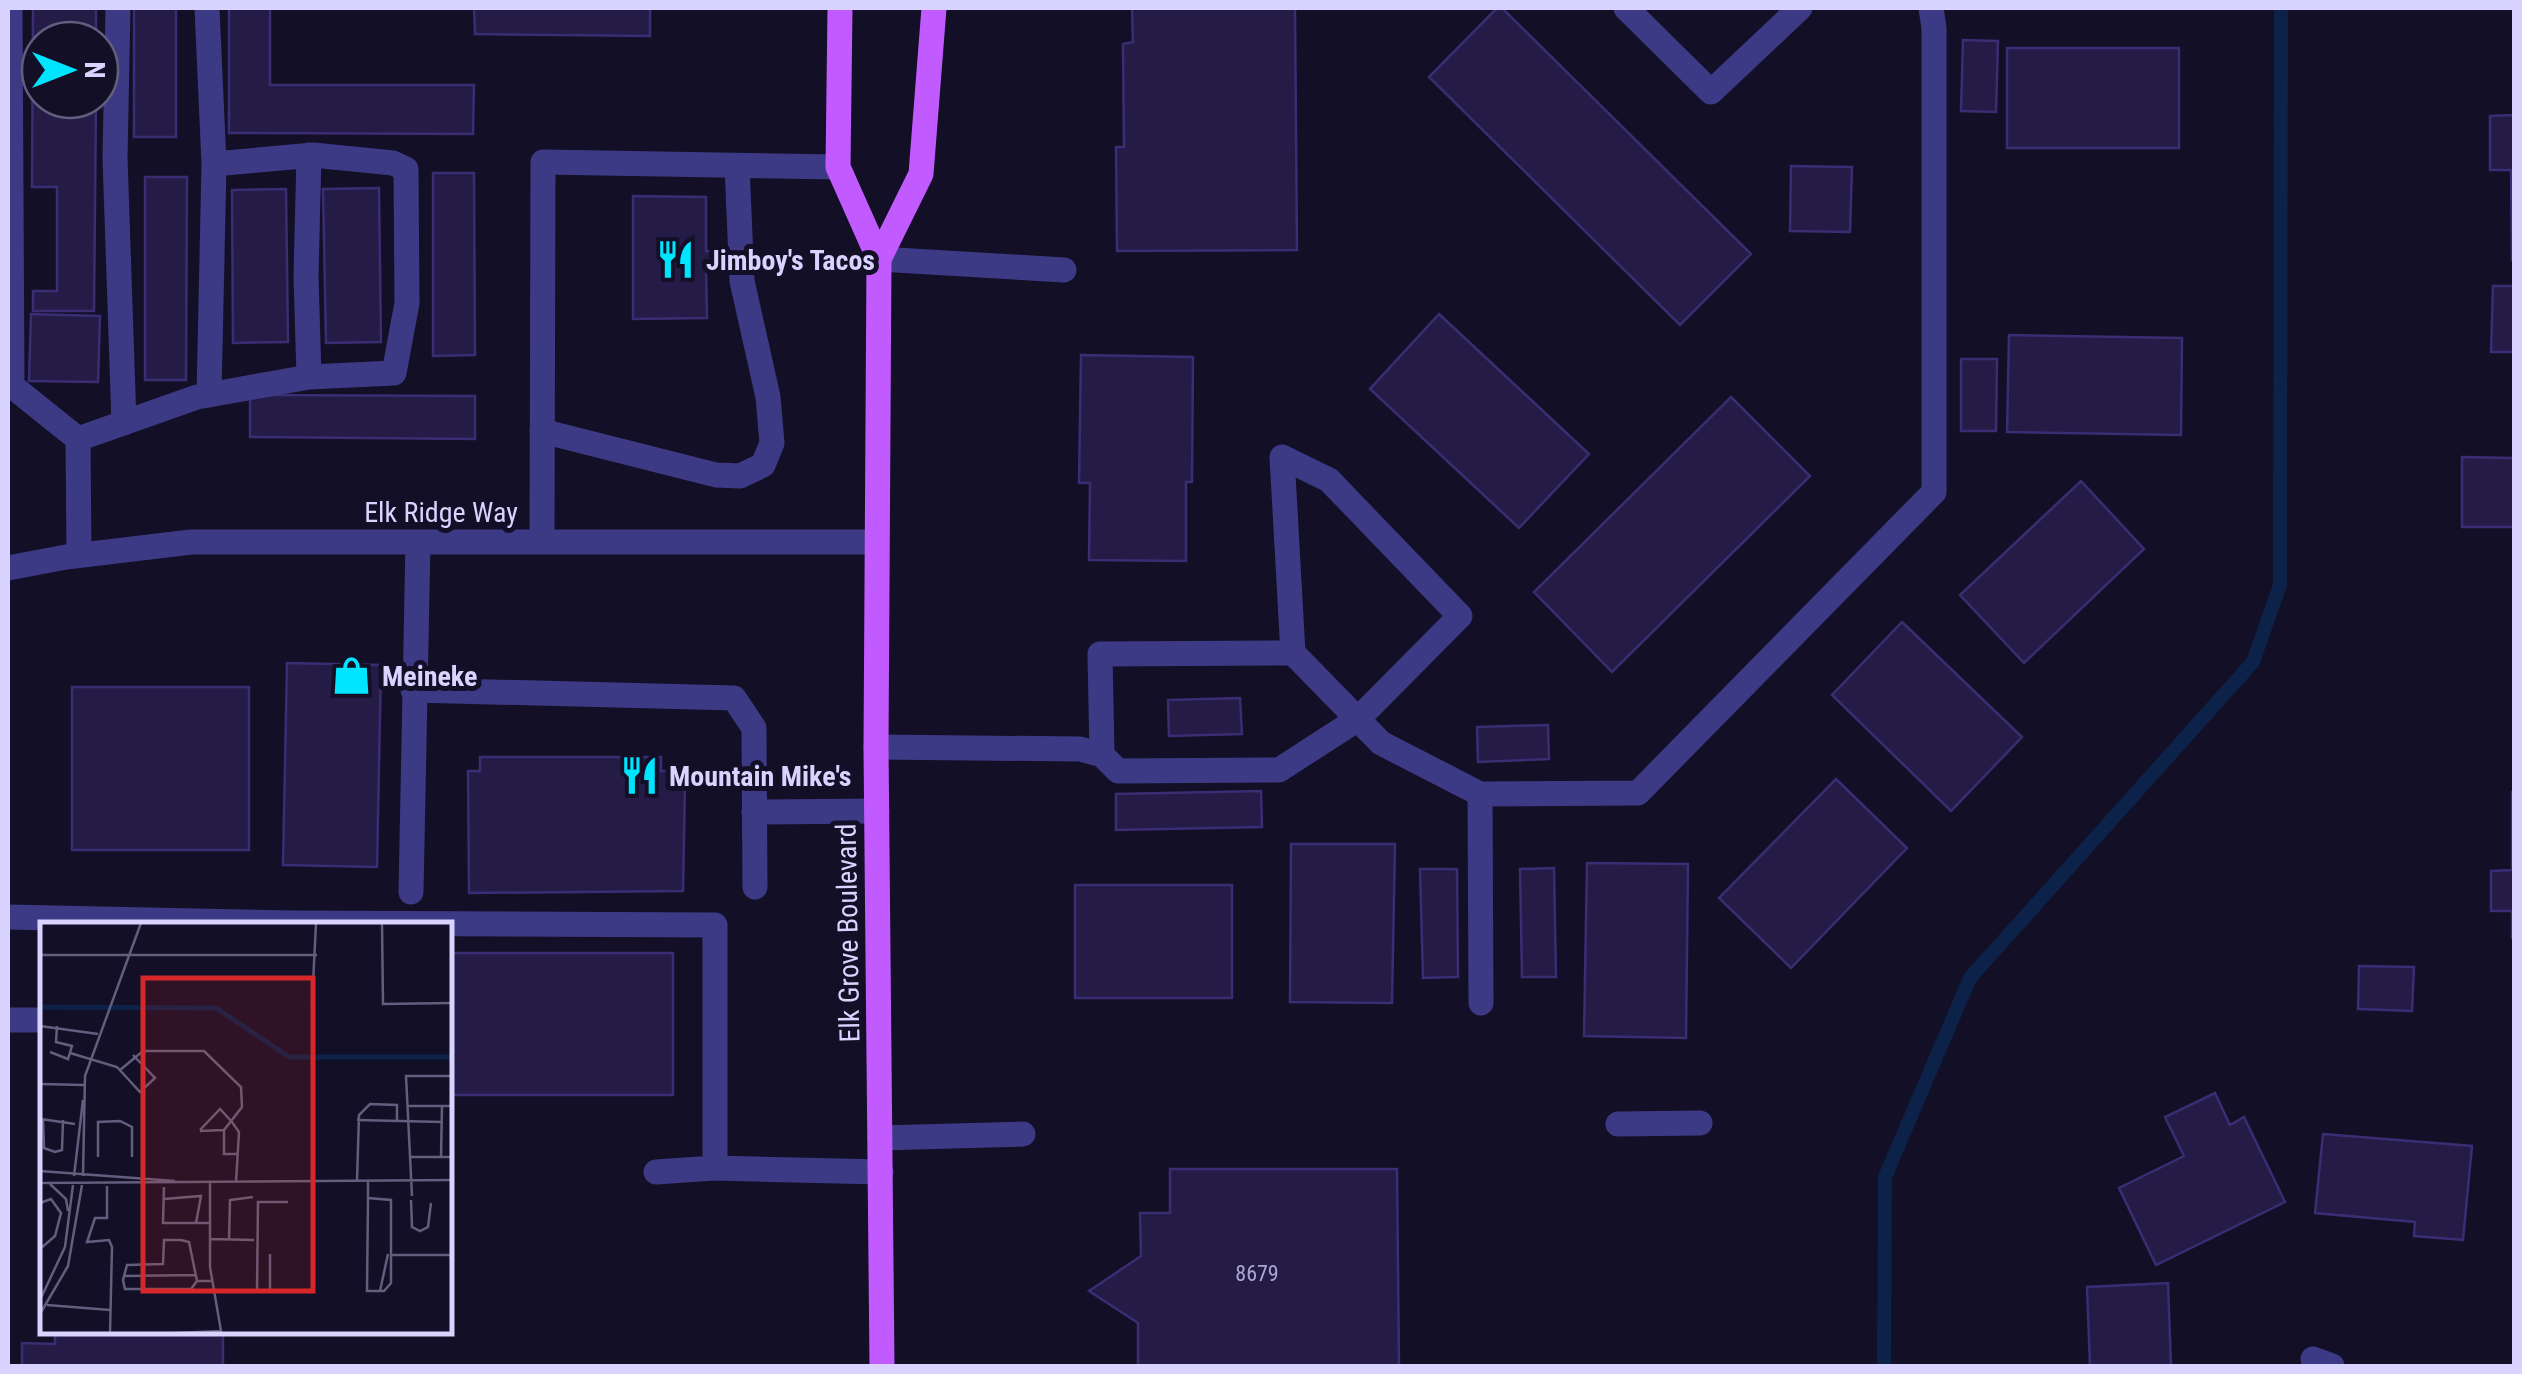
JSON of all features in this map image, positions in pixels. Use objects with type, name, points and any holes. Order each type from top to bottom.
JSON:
[{"type":"main road","name":"Elk Grove Boulevard","points":[[840,8],[838,167],[879,258],[876,746],[882,1366]]},
{"type":"main road","name":"Elk Grove Boulevard","points":[[879,258],[920,174],[934,8]]},
{"type":"street","points":[[10,8],[12,386],[78,439]]},
{"type":"street","points":[[118,8],[115,158],[124,423]]},
{"type":"street","points":[[207,8],[214,164],[209,395]]},
{"type":"street","points":[[1626,8],[1711,92],[1800,8]]},
{"type":"street","points":[[876,746],[1080,749],[1102,755],[1118,771],[1280,770],[1358,719],[1460,616],[1329,480],[1282,457],[1294,653],[1358,719],[1381,743],[1480,794],[1638,793],[1934,492],[1934,28],[1930,8]]},
{"type":"street","points":[[78,439],[209,395],[308,377],[394,373],[408,303],[406,169],[393,163],[308,155],[214,164]]},
{"type":"street","points":[[308,155],[308,377]]},
{"type":"street","points":[[542,542],[543,162],[838,167]]},
{"type":"street","points":[[542,430],[716,475],[740,476],[763,466],[772,443],[768,398],[742,281],[737,166]]},
{"type":"street","points":[[879,258],[1064,270]]},
{"type":"street","points":[[78,439],[79,555]]},
{"type":"street","name":"Elk Ridge Way","points":[[8,568],[191,542],[876,542]]},
{"type":"street","points":[[411,892],[418,542]]},
{"type":"street","points":[[1102,755],[1100,654],[1294,653]]},
{"type":"street","points":[[413,690],[734,698],[754,728],[755,887]]},
{"type":"street","points":[[1480,794],[1481,1004]]},
{"type":"street","points":[[754,812],[877,811]]},
{"type":"street","points":[[8,917],[211,922]]},
{"type":"street","points":[[452,924],[714,925],[715,1168]]},
{"type":"street","points":[[8,1020],[40,1020]]},
{"type":"street","points":[[1618,1124],[1700,1123]]},
{"type":"street","points":[[880,1138],[1023,1134]]},
{"type":"street","points":[[656,1172],[715,1168],[881,1172]]},
{"type":"building","points":[[33,8],[96,8],[96,20],[33,20]]},
{"type":"building","points":[[134,8],[176,8],[176,137],[134,137]]},
{"type":"building","points":[[229,8],[270,8],[270,85],[474,85],[473,134],[229,133]]},
{"type":"building","points":[[474,8],[650,8],[650,36],[475,34]]},
{"type":"building","points":[[1132,8],[1295,8],[1297,250],[1117,251],[1116,147],[1124,147],[1123,44],[1133,42]]},
{"type":"building","points":[[1497,8],[1502,8],[1751,254],[1680,325],[1429,77]]},
{"type":"building","points":[[1963,40],[1998,41],[1996,112],[1961,111]]},
{"type":"building","points":[[2007,48],[2179,48],[2179,148],[2007,148]]},
{"type":"building","points":[[2514,115],[2512,260],[2511,170],[2490,170],[2490,116]]},
{"type":"building","points":[[32,120],[96,120],[94,311],[33,311],[33,291],[57,291],[57,187],[32,187]]},
{"type":"building","points":[[1791,166],[1852,167],[1850,232],[1790,231]]},
{"type":"building","points":[[433,173],[474,173],[475,355],[433,356]]},
{"type":"building","points":[[145,177],[187,177],[186,380],[145,380]]},
{"type":"building","points":[[379,188],[381,342],[326,343],[323,189]]},
{"type":"building","points":[[286,189],[288,342],[233,343],[232,190]]},
{"type":"building","name":"Jimboy's Tacos","points":[[633,196],[706,197],[706,251],[719,251],[720,270],[706,269],[707,318],[633,319]]},
{"type":"building","points":[[2493,286],[2514,286],[2514,352],[2491,352]]},
{"type":"building","points":[[31,314],[100,316],[98,382],[29,381]]},
{"type":"building","points":[[1439,314],[1589,454],[1519,528],[1370,389]]},
{"type":"building","points":[[2009,335],[2182,338],[2181,435],[2007,432]]},
{"type":"building","points":[[1081,355],[1193,357],[1192,482],[1186,482],[1186,561],[1089,560],[1090,483],[1079,483]]},
{"type":"building","points":[[1961,359],[1997,359],[1996,431],[1961,431]]},
{"type":"building","points":[[250,395],[475,396],[475,439],[250,437]]},
{"type":"building","points":[[1731,397],[1810,476],[1612,672],[1534,592]]},
{"type":"building","points":[[2462,457],[2514,458],[2514,527],[2462,527]]},
{"type":"building","points":[[2081,481],[2144,549],[2024,663],[1960,595]]},
{"type":"building","points":[[1902,622],[2022,737],[1951,811],[1832,695]]},
{"type":"building","points":[[287,663],[381,665],[377,867],[283,865]]},
{"type":"building","points":[[72,687],[249,687],[249,850],[72,850]]},
{"type":"building","points":[[1240,698],[1242,734],[1169,736],[1168,700]]},
{"type":"building","points":[[1548,725],[1549,759],[1478,762],[1477,727]]},
{"type":"building","points":[[480,757],[661,757],[661,771],[673,771],[672,783],[685,783],[683,891],[469,893],[468,771],[480,771]]},
{"type":"building","points":[[1836,779],[1907,848],[1791,968],[1719,898]]},
{"type":"building","points":[[1261,791],[1262,827],[1116,830],[1116,794]]},
{"type":"building","points":[[2512,792],[2514,938],[2512,911],[2491,911],[2491,871],[2512,870]]},
{"type":"building","points":[[1291,844],[1395,844],[1392,1003],[1290,1002]]},
{"type":"building","points":[[1587,863],[1688,864],[1686,1038],[1584,1036]]},
{"type":"building","points":[[1554,868],[1556,977],[1522,977],[1520,869]]},
{"type":"building","points":[[1420,869],[1457,869],[1458,977],[1423,978]]},
{"type":"building","points":[[1075,885],[1232,885],[1232,998],[1075,998]]},
{"type":"building","points":[[452,953],[673,953],[673,1095],[452,1095]]},
{"type":"building","points":[[2359,966],[2414,967],[2412,1011],[2358,1009]]},
{"type":"building","points":[[2215,1093],[2230,1125],[2244,1117],[2285,1202],[2156,1265],[2119,1188],[2184,1156],[2165,1117]]},
{"type":"building","points":[[2323,1134],[2472,1146],[2463,1240],[2414,1236],[2415,1222],[2315,1213]]},
{"type":"building","points":[[1170,1169],[1397,1169],[1399,1366],[1138,1366],[1138,1323],[1089,1291],[1141,1256],[1140,1213],[1170,1213]]},
{"type":"building","points":[[2168,1283],[2171,1366],[2090,1366],[2087,1287]]},
{"type":"building","points":[[55,1334],[223,1334],[223,1366],[22,1366],[22,1343],[55,1344]]},
{"type":"waterway","points":[[1884,1366],[1885,1177],[1970,978],[2253,662],[2280,585],[2281,8]]},
{"type":"place","name":"Jimboy's Tacos","points":[[676,260]]},
{"type":"place","name":"Meineke","points":[[352,676]]},
{"type":"place","name":"Mountain Mike's","points":[[639,776]]}]
